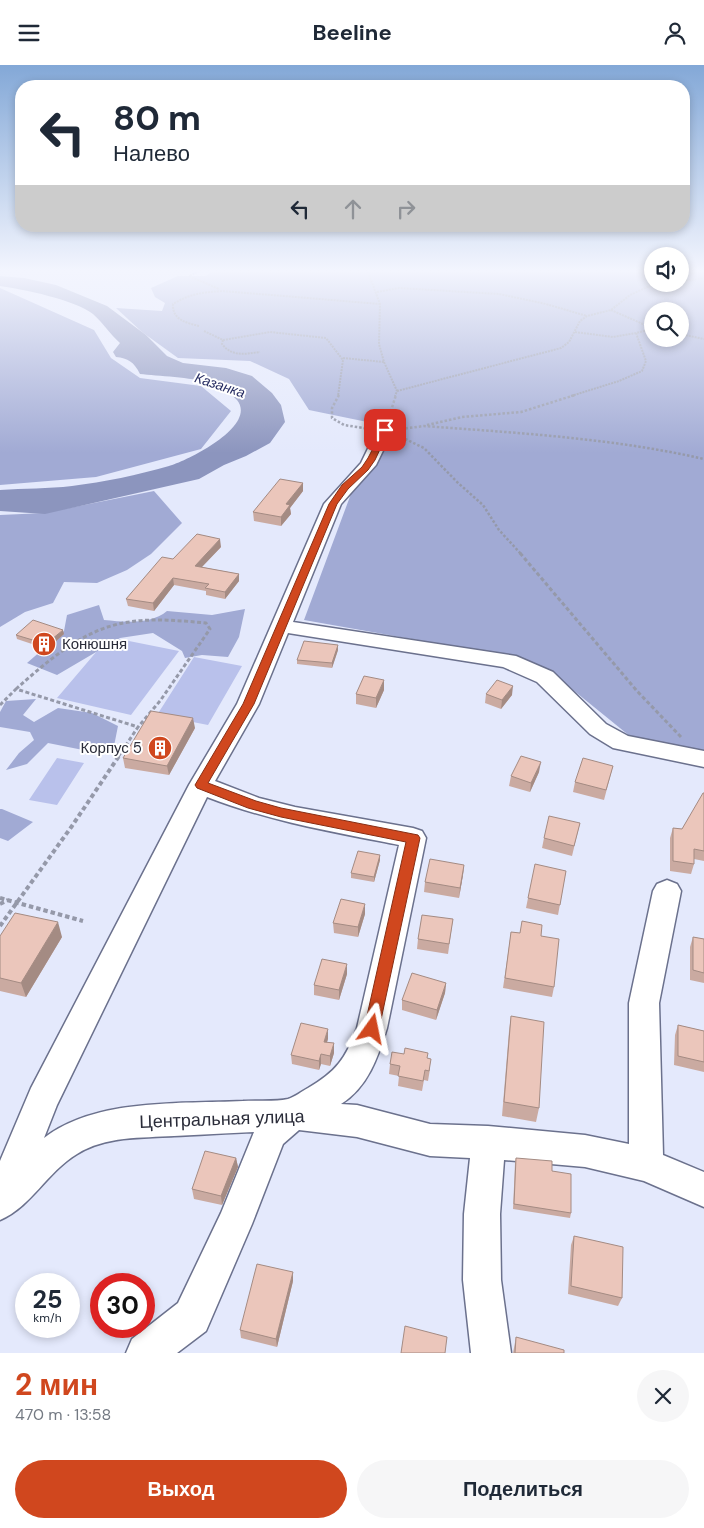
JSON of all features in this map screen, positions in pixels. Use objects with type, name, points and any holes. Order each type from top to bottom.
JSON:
[{"type":"street","points":[[0,1202],[42,1099],[201,785],[248,704],[333,504],[345,487],[365,469],[385,430]]},
{"type":"street","points":[[280,626],[508,661],[545,677],[598,729],[621,742],[703,758]]},
{"type":"street","points":[[146,1353],[192,1317],[234,1224],[270,1133],[293,1114],[334,1090],[350,1076],[364,1055],[372,1029],[413,838],[253,805],[201,785]]},
{"type":"street","points":[[646,1165],[644,1003],[667,891]]},
{"type":"street","name":"Центральная улица","points":[[0,1206],[39,1162],[65,1142],[97,1128],[127,1123],[293,1114],[357,1121],[430,1140],[488,1142],[585,1151],[646,1165],[704,1190]]},
{"type":"street","points":[[488,1142],[482,1214],[482,1280],[490,1353]]},
{"type":"path","points":[[206,332],[223,340],[269,332]]},
{"type":"path","points":[[271,332],[326,339],[343,359],[384,362]]},
{"type":"path","points":[[379,332],[379,344],[384,362],[398,391],[385,430]]},
{"type":"path","points":[[398,391],[561,348],[576,332]]},
{"type":"path","points":[[577,332],[613,337],[640,332]]},
{"type":"path","points":[[343,359],[343,380],[340,392],[332,408],[332,418],[336,422],[352,427],[385,430],[424,426],[462,417],[521,412],[619,381],[642,371],[646,361],[636,333]]},
{"type":"path","points":[[689,336],[704,339]]},
{"type":"path","points":[[223,340],[224,348],[232,353],[240,355],[260,352]]},
{"type":"path","points":[[424,426],[602,440],[656,448],[704,459]]},
{"type":"path","points":[[385,430],[424,448],[457,482],[483,505],[499,530],[550,587],[584,631],[637,691],[703,758]]},
{"type":"path","points":[[0,705],[38,670],[95,633],[111,626],[170,620],[206,623],[210,629],[160,701],[138,727],[72,826],[0,926]]},
{"type":"path","points":[[16,689],[138,727]]},
{"type":"path","points":[[0,898],[84,921]]},
{"type":"path","points":[[0,904],[8,900]]},
{"type":"shaded area","points":[[0,332],[95,332],[111,358],[140,378],[201,386],[231,411],[201,449],[96,477],[0,485]]},
{"type":"shaded area","points":[[142,332],[644,332],[644,347],[689,347],[689,332],[704,332],[704,766],[631,737],[557,677],[491,653],[304,620],[377,424],[309,410],[289,379],[250,361],[178,358]]},
{"type":"shaded area","points":[[154,491],[182,523],[151,554],[127,570],[97,583],[64,582],[53,603],[25,612],[0,627],[0,515],[44,513]]},
{"type":"shaded area","points":[[99,605],[104,620],[129,622],[153,619],[167,611],[212,615],[245,609],[239,637],[228,657],[202,655],[185,658],[182,651],[153,633],[120,638],[57,675],[27,663],[64,631],[67,615]]},
{"type":"shaded area","points":[[109,637],[179,651],[131,715],[57,698]]},
{"type":"shaded area","points":[[194,657],[242,666],[208,725],[157,715]]},
{"type":"shaded area","points":[[36,699],[23,715],[34,722],[58,708],[92,713],[118,726],[114,746],[103,754],[48,743],[27,764],[6,770],[19,753],[34,740],[30,732],[0,727],[0,712],[6,701]]},
{"type":"shaded area","points":[[57,758],[84,763],[57,805],[29,800]]},
{"type":"shaded area","points":[[0,809],[33,822],[8,841],[0,838]]},
{"type":"water","name":"Казанка","points":[[110,332],[142,332],[167,356],[183,363],[226,368],[252,376],[272,393],[281,405],[285,422],[270,443],[199,479],[45,514],[0,511],[0,490],[54,488],[84,484],[169,466],[204,450],[218,441],[238,421],[241,410],[234,397],[201,381],[140,374],[130,361],[116,357],[113,352],[120,343]]},
{"type":"building","points":[[280,479],[303,483],[286,504],[290,505],[281,517],[253,512]]},
{"type":"building","points":[[197,534],[220,539],[195,566],[239,574],[225,592],[205,588],[209,584],[173,578],[153,603],[126,599],[162,557],[173,559]]},
{"type":"building","points":[[33,620],[63,630],[46,644],[16,635]]},
{"type":"building","points":[[304,641],[338,645],[332,663],[297,660]]},
{"type":"building","points":[[364,676],[384,680],[376,698],[356,694]]},
{"type":"building","points":[[497,680],[513,686],[502,700],[486,694]]},
{"type":"building","name":"Корпус 5","points":[[151,711],[193,718],[167,766],[123,758]]},
{"type":"building","points":[[521,756],[541,762],[531,783],[511,776]]},
{"type":"building","points":[[583,758],[613,766],[606,790],[575,782]]},
{"type":"building","points":[[703,793],[704,851],[694,849],[694,864],[673,861],[673,828],[682,829]]},
{"type":"building","points":[[549,816],[580,823],[574,846],[544,838]]},
{"type":"building","points":[[358,851],[380,855],[374,877],[351,873]]},
{"type":"building","points":[[430,859],[464,865],[460,888],[425,882]]},
{"type":"building","points":[[535,864],[566,871],[560,905],[528,898]]},
{"type":"building","points":[[341,899],[365,904],[358,927],[333,923]]},
{"type":"building","points":[[15,913],[58,922],[21,983],[0,978],[0,936]]},
{"type":"building","points":[[422,915],[453,919],[449,944],[418,939]]},
{"type":"building","points":[[522,921],[542,925],[541,936],[559,939],[554,987],[505,978],[511,932],[520,933]]},
{"type":"building","points":[[693,937],[704,939],[704,973],[693,970]]},
{"type":"building","points":[[322,959],[347,964],[339,990],[314,985]]},
{"type":"building","points":[[412,973],[446,983],[437,1010],[402,1000]]},
{"type":"building","points":[[511,1016],[544,1022],[539,1108],[504,1102]]},
{"type":"building","points":[[301,1023],[328,1029],[324,1042],[334,1043],[330,1056],[321,1054],[319,1061],[291,1055]]},
{"type":"building","points":[[678,1025],[704,1031],[704,1062],[678,1056]]},
{"type":"building","points":[[405,1048],[428,1053],[427,1058],[431,1059],[429,1071],[425,1070],[423,1081],[398,1076],[400,1066],[390,1064],[392,1052],[404,1054]]},
{"type":"building","points":[[205,1151],[236,1158],[221,1196],[192,1189]]},
{"type":"building","points":[[516,1158],[552,1161],[552,1171],[571,1174],[571,1213],[514,1204]]},
{"type":"building","points":[[574,1236],[623,1247],[622,1298],[571,1286]]},
{"type":"building","points":[[257,1264],[293,1272],[276,1339],[240,1330]]},
{"type":"building","points":[[405,1326],[447,1337],[445,1353],[401,1353]]},
{"type":"building","points":[[516,1337],[564,1350],[564,1353],[515,1353]]},
{"type":"place","name":"Конюшня","points":[[44,644]]},
{"type":"place","name":"Корпус 5","points":[[160,748]]},
{"type":"route","points":[[372,1029],[413,838],[295,816],[253,805],[201,785],[248,704],[333,504],[345,487],[365,469],[385,430]]}]
